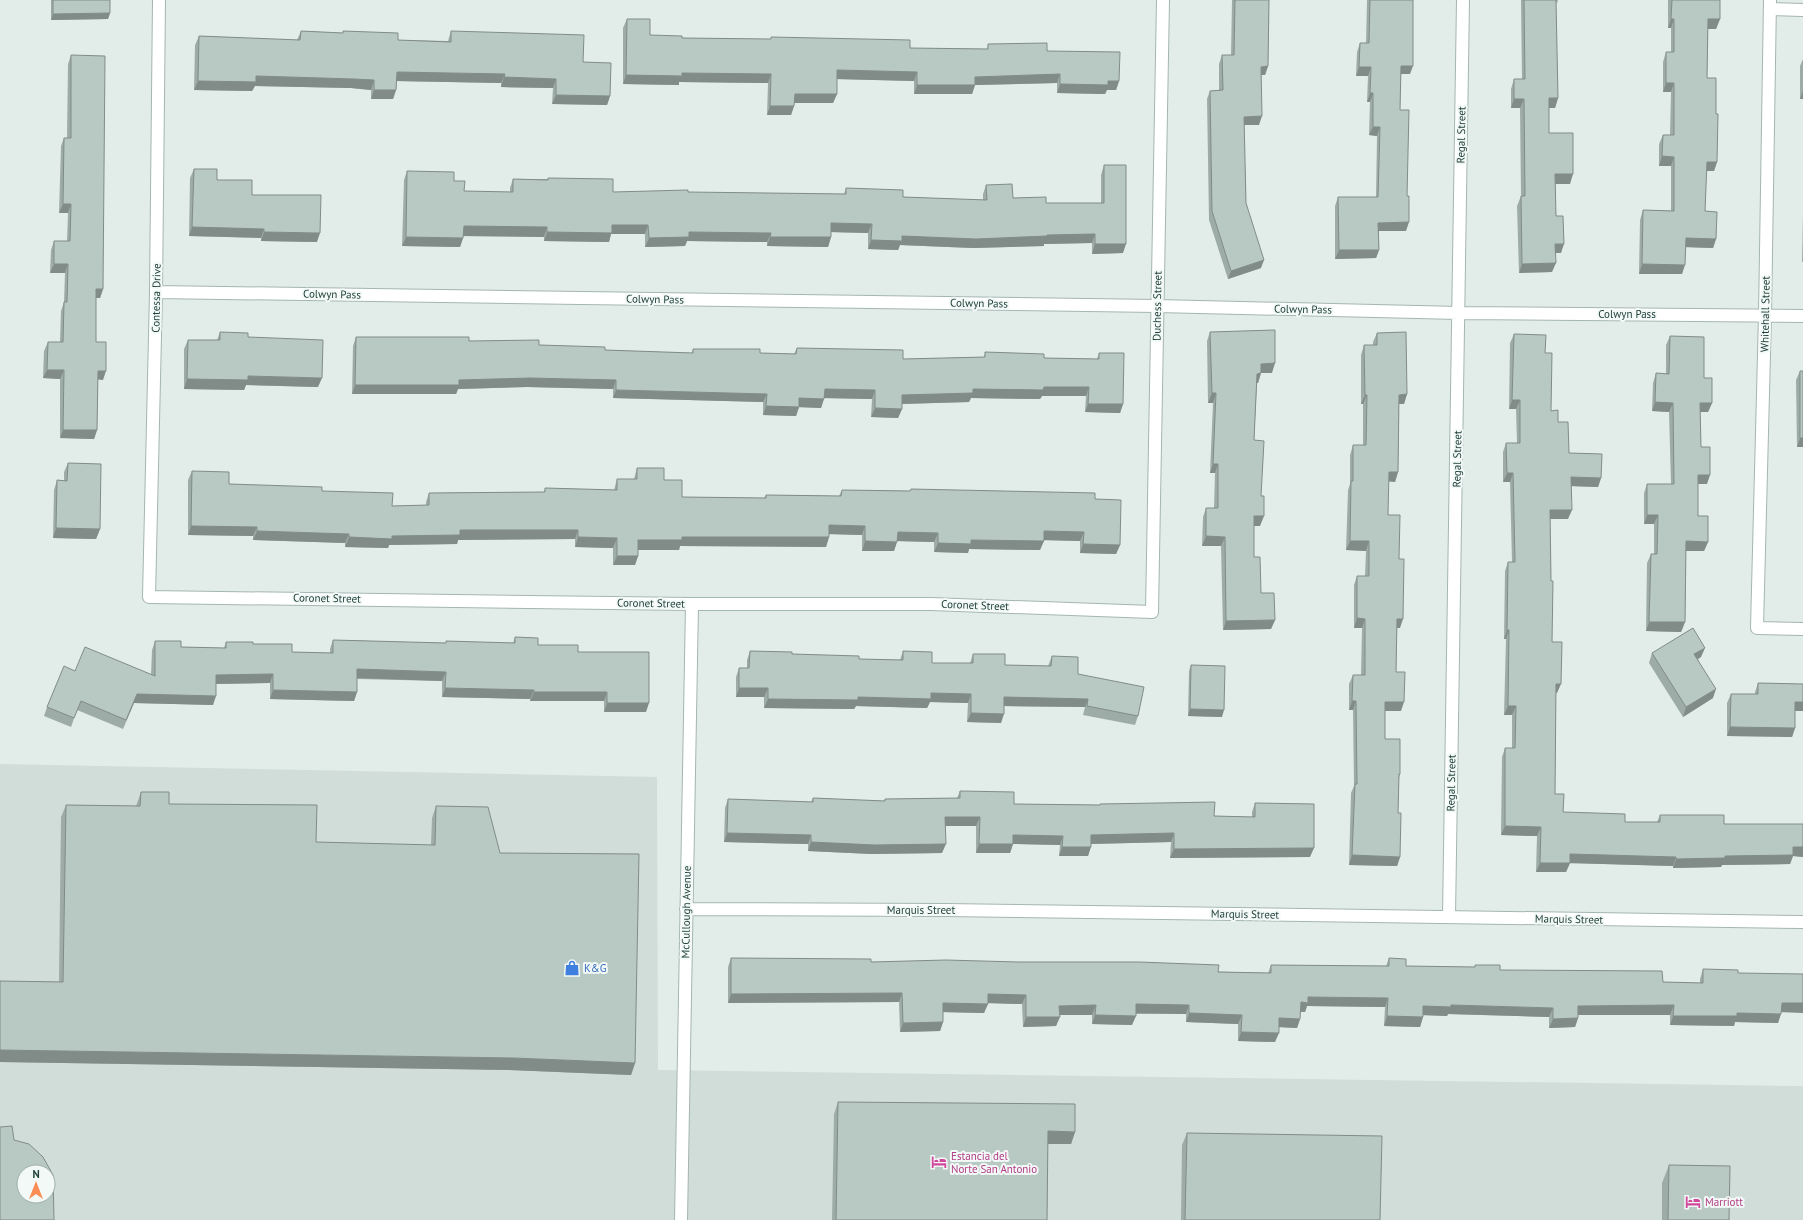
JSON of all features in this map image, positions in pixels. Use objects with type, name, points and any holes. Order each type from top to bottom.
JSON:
[{"type":"street","name":"Contessa Drive","points":[[149,596],[156,292],[159,0]]},
{"type":"street","name":"Duchess Street","points":[[1152,612],[1163,0]]},
{"type":"street","name":"Regal Street","points":[[1449,917],[1463,0]]},
{"type":"street","points":[[1770,5],[1803,10]]},
{"type":"street","name":"Whitehall Street","points":[[1770,5],[1766,315],[1757,628],[1803,629]]},
{"type":"street","name":"Colwyn Pass","points":[[156,292],[1157,306],[1459,313],[1803,316]]},
{"type":"street","name":"Coronet Street","points":[[149,596],[692,604],[931,604],[1152,612]]},
{"type":"street","name":"McCullough Avenue","points":[[681,1220],[692,604]]},
{"type":"street","name":"Marquis Street","points":[[686,909],[944,910],[1803,922]]},
{"type":"shaded area","points":[[0,764],[657,777],[658,1070],[1803,1086],[1803,1220],[0,1220]]},
{"type":"building","points":[[53,0],[110,0],[110,13],[53,14]]},
{"type":"building","points":[[1235,0],[1269,0],[1268,66],[1261,67],[1262,116],[1244,117],[1246,203],[1264,260],[1231,271],[1212,211],[1210,91],[1223,90],[1222,55],[1234,55]]},
{"type":"building","points":[[1370,0],[1413,0],[1413,66],[1401,66],[1400,110],[1409,110],[1407,196],[1409,196],[1409,222],[1378,223],[1379,250],[1339,250],[1338,197],[1378,197],[1380,127],[1373,127],[1373,93],[1370,93],[1371,67],[1359,67],[1360,43],[1369,43]]},
{"type":"building","points":[[1524,0],[1556,0],[1558,98],[1549,98],[1549,133],[1573,133],[1573,174],[1555,174],[1556,216],[1563,216],[1564,244],[1555,244],[1556,263],[1522,264],[1521,196],[1525,196],[1524,99],[1514,99],[1514,79],[1525,79]]},
{"type":"building","points":[[1672,0],[1720,0],[1720,19],[1708,19],[1707,78],[1716,78],[1716,114],[1718,114],[1717,162],[1707,162],[1705,211],[1717,212],[1716,239],[1686,238],[1685,265],[1642,264],[1643,210],[1674,211],[1674,157],[1662,156],[1663,135],[1674,135],[1674,83],[1666,83],[1666,52],[1674,52],[1674,19],[1671,19]]},
{"type":"building","points":[[627,19],[650,19],[650,35],[682,36],[682,38],[771,39],[771,37],[910,40],[910,48],[988,49],[988,44],[1047,43],[1047,51],[1120,52],[1119,81],[1108,81],[1108,85],[1060,84],[1060,74],[975,77],[975,85],[917,85],[917,72],[837,70],[837,94],[795,94],[794,106],[770,106],[771,74],[682,73],[682,76],[626,75]]},
{"type":"building","points":[[301,31],[398,33],[398,40],[451,42],[451,31],[584,35],[583,62],[611,63],[610,96],[556,95],[556,79],[504,77],[505,74],[397,72],[396,90],[374,90],[374,80],[354,79],[256,76],[256,82],[198,81],[199,36],[300,40]]},
{"type":"building","points":[[71,55],[105,56],[103,289],[96,289],[96,342],[106,342],[106,371],[98,371],[97,430],[63,430],[64,370],[47,370],[48,342],[63,342],[64,302],[67,302],[68,264],[54,264],[54,241],[70,241],[71,204],[63,204],[64,138],[71,138]]},
{"type":"building","points":[[1104,165],[1126,165],[1126,244],[1095,244],[1095,234],[976,239],[902,236],[902,241],[871,240],[872,224],[831,223],[831,237],[770,237],[771,233],[689,232],[689,237],[649,238],[648,225],[612,225],[612,233],[547,232],[547,227],[464,226],[463,238],[406,237],[407,171],[454,172],[454,181],[465,181],[464,191],[513,192],[513,179],[613,179],[613,192],[688,190],[688,192],[846,194],[846,188],[903,190],[903,197],[987,200],[986,185],[1012,184],[1013,198],[1046,197],[1046,203],[1104,203]]},
{"type":"building","points":[[194,169],[217,169],[217,180],[252,180],[252,195],[321,195],[320,233],[264,232],[264,229],[192,227]]},
{"type":"building","points":[[1275,330],[1275,363],[1261,364],[1261,373],[1257,374],[1254,440],[1264,441],[1261,496],[1264,496],[1264,516],[1254,516],[1254,557],[1260,557],[1261,593],[1274,593],[1275,620],[1226,621],[1225,537],[1206,536],[1206,508],[1218,508],[1218,464],[1213,464],[1216,393],[1212,393],[1210,332]]},
{"type":"building","points":[[220,332],[248,333],[248,337],[323,340],[322,378],[248,376],[248,380],[187,379],[188,340],[220,340]]},
{"type":"building","points":[[1406,332],[1407,394],[1399,395],[1398,472],[1389,472],[1388,515],[1400,515],[1399,559],[1404,559],[1403,619],[1397,619],[1396,672],[1405,672],[1404,702],[1385,702],[1385,739],[1400,739],[1398,813],[1401,813],[1400,857],[1352,855],[1355,784],[1357,784],[1356,701],[1352,701],[1353,675],[1365,675],[1365,619],[1357,618],[1357,576],[1369,576],[1369,541],[1350,541],[1353,445],[1366,445],[1367,395],[1365,395],[1364,345],[1377,345],[1377,333]]},
{"type":"building","points":[[1514,334],[1546,335],[1545,353],[1552,353],[1551,411],[1558,410],[1558,422],[1568,422],[1569,453],[1602,454],[1601,478],[1571,477],[1572,510],[1550,510],[1551,581],[1553,581],[1552,642],[1562,642],[1561,684],[1556,684],[1555,794],[1564,794],[1563,812],[1625,814],[1625,822],[1660,822],[1660,815],[1724,815],[1724,824],[1803,824],[1803,847],[1793,847],[1793,855],[1725,856],[1725,858],[1676,859],[1676,857],[1570,854],[1570,863],[1540,863],[1541,827],[1505,826],[1505,748],[1515,748],[1516,706],[1508,706],[1509,630],[1507,630],[1508,562],[1515,562],[1513,473],[1507,473],[1506,443],[1520,443],[1520,400],[1512,400]]},
{"type":"building","points":[[1670,336],[1704,337],[1704,378],[1712,378],[1712,403],[1700,403],[1701,447],[1710,447],[1710,475],[1698,475],[1698,516],[1708,516],[1708,542],[1686,541],[1685,622],[1649,622],[1651,554],[1657,554],[1658,515],[1647,515],[1647,484],[1674,484],[1673,403],[1655,402],[1656,373],[1669,374]]},
{"type":"building","points":[[356,337],[469,337],[469,341],[539,340],[539,345],[605,347],[605,350],[693,353],[693,349],[760,349],[760,353],[796,354],[797,348],[903,350],[903,359],[985,357],[985,352],[1044,354],[1044,358],[1099,359],[1099,353],[1124,353],[1123,404],[1088,404],[1089,387],[1044,387],[1043,390],[973,389],[973,393],[902,395],[902,409],[875,408],[875,390],[825,389],[824,399],[799,398],[799,407],[766,406],[767,394],[616,390],[616,380],[530,378],[459,380],[459,385],[355,385]]},
{"type":"building","points":[[1800,371],[1803,371],[1803,438],[1800,438]]},
{"type":"building","points":[[68,463],[101,464],[100,529],[56,528],[57,480],[67,481]]},
{"type":"building","points":[[637,468],[664,468],[664,480],[682,480],[682,497],[766,498],[766,495],[841,496],[842,490],[910,491],[911,489],[1095,493],[1095,499],[1121,500],[1120,545],[1083,544],[1084,532],[1044,531],[1044,541],[971,540],[971,544],[938,543],[938,533],[898,532],[897,542],[865,541],[865,526],[829,525],[829,537],[682,537],[682,540],[638,540],[638,556],[617,556],[617,538],[578,537],[578,530],[460,530],[460,535],[392,536],[392,539],[349,537],[349,534],[257,531],[257,527],[191,526],[192,471],[229,472],[229,484],[322,487],[322,491],[393,493],[392,506],[429,505],[429,493],[545,492],[545,488],[617,490],[617,479],[637,479]]},
{"type":"building","points":[[1693,628],[1705,648],[1694,654],[1716,689],[1686,707],[1652,653]]},
{"type":"building","points":[[515,637],[538,638],[538,645],[578,645],[578,652],[649,652],[649,703],[607,703],[607,692],[534,692],[534,690],[445,688],[446,672],[357,669],[357,692],[273,690],[273,674],[216,675],[216,696],[137,694],[126,720],[81,701],[74,718],[47,707],[64,666],[75,671],[85,647],[155,676],[155,641],[181,641],[181,647],[226,648],[226,642],[292,644],[292,652],[333,653],[333,640],[515,643]]},
{"type":"building","points":[[750,651],[859,656],[859,659],[903,660],[903,651],[932,652],[932,663],[973,663],[973,654],[1005,654],[1005,665],[1051,666],[1052,656],[1078,657],[1078,674],[1144,687],[1138,716],[1087,706],[1088,699],[1004,697],[1004,714],[971,713],[971,694],[931,693],[931,699],[858,697],[858,700],[768,699],[768,688],[739,688],[739,668],[749,668]]},
{"type":"building","points":[[1191,665],[1225,666],[1224,710],[1190,709]]},
{"type":"building","points":[[1758,683],[1803,684],[1803,702],[1795,702],[1795,728],[1730,727],[1731,694],[1758,694]]},
{"type":"building","points":[[960,791],[1014,792],[1014,804],[1100,805],[1215,802],[1214,816],[1255,817],[1255,803],[1314,804],[1314,848],[1174,849],[1174,833],[1091,835],[1091,847],[1062,847],[1063,836],[1013,835],[1013,844],[979,844],[980,817],[945,817],[946,844],[875,845],[811,842],[811,835],[727,833],[728,799],[813,802],[813,798],[885,801],[885,799],[960,798]]},
{"type":"building","points":[[141,792],[169,792],[169,804],[317,805],[316,842],[435,845],[436,806],[488,807],[500,853],[639,854],[635,1063],[514,1058],[0,1050],[0,981],[63,982],[66,805],[140,806]]},
{"type":"building","points":[[731,958],[871,959],[871,962],[946,960],[1018,962],[1139,962],[1219,965],[1218,972],[1271,973],[1271,965],[1389,966],[1389,958],[1406,959],[1406,966],[1475,967],[1475,965],[1500,965],[1500,970],[1662,971],[1663,982],[1703,983],[1703,969],[1738,970],[1738,973],[1803,974],[1803,1003],[1782,1003],[1781,1014],[1737,1013],[1737,1016],[1673,1016],[1674,1005],[1578,1006],[1578,1018],[1553,1019],[1553,1008],[1451,1005],[1451,1007],[1423,1006],[1423,1017],[1387,1016],[1388,998],[1308,997],[1308,1003],[1301,1002],[1300,1019],[1279,1018],[1279,1033],[1241,1032],[1242,1015],[1189,1013],[1189,1005],[1136,1004],[1136,1016],[1095,1015],[1096,1005],[1059,1006],[1060,1017],[1026,1017],[1026,995],[988,994],[988,1004],[943,1003],[943,1022],[903,1023],[902,993],[731,994]]},
{"type":"building","name":"Estancia del Norte San Antonio","points":[[838,1102],[1075,1104],[1075,1132],[1048,1131],[1047,1220],[836,1220]]},
{"type":"building","points":[[12,1126],[14,1140],[29,1144],[43,1157],[47,1164],[16,1164],[16,1204],[54,1204],[54,1220],[0,1220],[0,1127]]},
{"type":"building","points":[[1187,1133],[1382,1136],[1380,1220],[1185,1220]]},
{"type":"building","name":"Marriott","points":[[1669,1165],[1730,1166],[1729,1220],[1668,1220]]},
{"type":"place","name":"K&G","points":[[572,968]]},
{"type":"place","name":"Estancia del Norte San Antonio","points":[[939,1162]]},
{"type":"place","name":"Marriott","points":[[1693,1202]]}]
